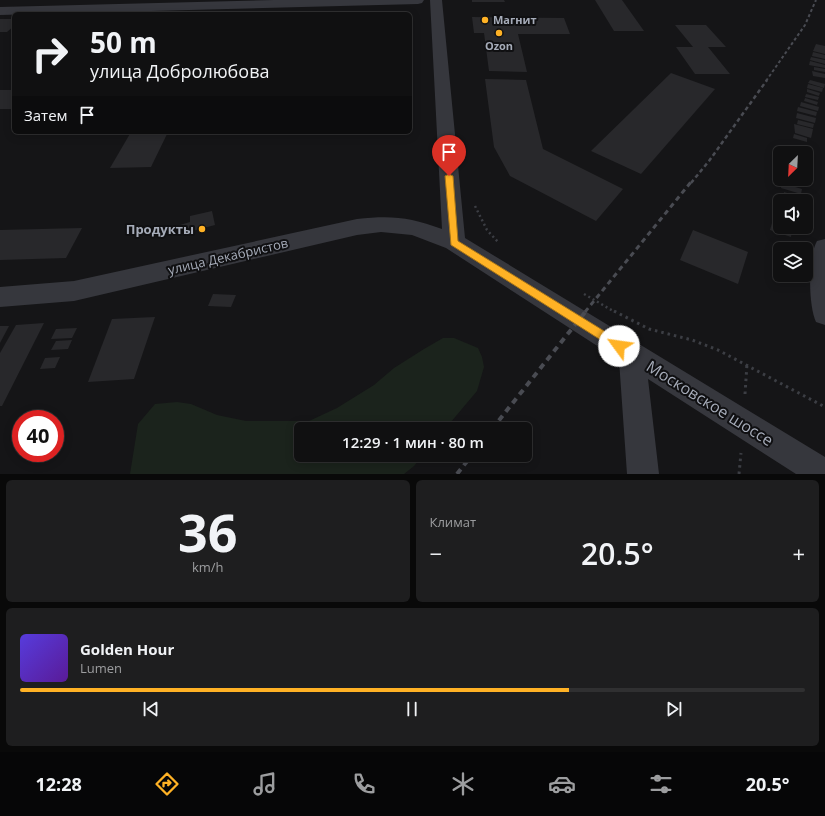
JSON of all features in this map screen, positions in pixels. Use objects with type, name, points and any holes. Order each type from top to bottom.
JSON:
[{"type":"street","points":[[0,11],[418,0]]},
{"type":"street","points":[[436,0],[454,242]]},
{"type":"street","name":"улица Декабристов","points":[[0,297],[74,291],[357,227],[381,224],[414,227],[454,242]]},
{"type":"street","name":"Московское шоссе","points":[[454,242],[824,474]]},
{"type":"street","points":[[825,247],[822,269],[825,314]]},
{"type":"street","points":[[632,354],[643,474]]},
{"type":"path","points":[[473,200],[481,221],[491,237],[501,245]]},
{"type":"path","points":[[581,292],[629,320],[649,329],[692,340],[718,350],[825,407]]},
{"type":"shaded area","points":[[443,338],[454,338],[478,348],[482,357],[484,367],[477,391],[451,422],[294,422],[294,462],[417,462],[404,474],[130,474],[138,424],[155,404],[177,402],[191,404],[217,415],[246,421],[309,421],[337,408],[374,385],[394,368]]},
{"type":"building","points":[[472,0],[504,0],[505,2],[472,2]]},
{"type":"building","points":[[595,0],[622,0],[644,31],[614,31]]},
{"type":"building","points":[[472,17],[564,18],[570,34],[518,34],[527,72],[489,71],[484,33],[474,33]]},
{"type":"building","points":[[0,19],[12,19],[12,28],[7,32],[0,32]]},
{"type":"building","points":[[675,25],[706,25],[726,47],[708,47],[730,74],[695,74],[676,47],[693,47]]},
{"type":"building","points":[[816,44],[825,46],[825,54],[813,51]]},
{"type":"building","points":[[813,52],[825,55],[825,59],[812,56]]},
{"type":"building","points":[[811,57],[825,60],[825,64],[810,60]]},
{"type":"building","points":[[810,61],[825,65],[825,68],[809,65]]},
{"type":"building","points":[[814,67],[825,69],[825,72],[814,70]]},
{"type":"building","points":[[812,71],[825,74],[825,78],[813,76]]},
{"type":"building","points":[[671,73],[715,89],[641,174],[591,151]]},
{"type":"building","points":[[485,79],[526,80],[543,149],[623,189],[596,221],[510,176],[494,147]]},
{"type":"building","points":[[810,80],[825,84],[824,88],[808,83]]},
{"type":"building","points":[[808,84],[823,88],[822,92],[807,88]]},
{"type":"building","points":[[807,89],[820,93],[819,96],[807,92]]},
{"type":"building","points":[[0,90],[12,90],[12,109],[0,109]]},
{"type":"building","points":[[806,94],[819,97],[818,100],[805,97]]},
{"type":"building","points":[[805,98],[818,102],[817,105],[804,101]]},
{"type":"building","points":[[801,102],[819,107],[818,111],[800,106]]},
{"type":"building","points":[[798,107],[817,112],[816,116],[797,111]]},
{"type":"building","points":[[797,113],[816,118],[815,123],[796,118]]},
{"type":"building","points":[[798,120],[814,124],[813,128],[797,124]]},
{"type":"building","points":[[794,124],[813,129],[811,138],[795,133]]},
{"type":"building","points":[[130,134],[167,134],[151,167],[110,168]]},
{"type":"building","points":[[794,134],[807,138],[807,142],[793,138]]},
{"type":"building","points":[[781,186],[792,186],[802,189],[801,194],[781,188]]},
{"type":"building","points":[[212,211],[215,225],[181,234],[180,225],[190,222],[190,216]]},
{"type":"building","points":[[772,223],[773,223],[773,231],[770,230]]},
{"type":"building","points":[[82,228],[66,258],[0,260],[0,230]]},
{"type":"building","points":[[693,230],[748,252],[738,284],[680,260]]},
{"type":"building","points":[[782,234],[791,234],[791,237]]},
{"type":"building","points":[[213,294],[236,295],[231,307],[208,306]]},
{"type":"building","points":[[155,317],[134,379],[88,382],[112,319]]},
{"type":"building","points":[[44,323],[2,406],[0,406],[0,353],[16,325]]},
{"type":"building","points":[[0,326],[9,326],[0,343]]},
{"type":"building","points":[[77,328],[72,338],[51,339],[56,329]]},
{"type":"building","points":[[72,340],[68,349],[51,350],[56,341]]},
{"type":"building","points":[[60,357],[55,368],[40,369],[45,358]]},
{"type":"railway","points":[[766,81],[805,25],[816,0]]},
{"type":"railway","points":[[691,183],[709,161],[767,80]]},
{"type":"railway","points":[[585,312],[691,182]]},
{"type":"railway","points":[[498,422],[586,311]]},
{"type":"railway","points":[[457,474],[466,462]]},
{"type":"place","name":"Магнит","points":[[485,20]]},
{"type":"place","name":"Ozon","points":[[499,33]]},
{"type":"place","name":"Продукты","points":[[202,229]]},
{"type":"route","points":[[449,176],[454,242],[619,346]]}]
